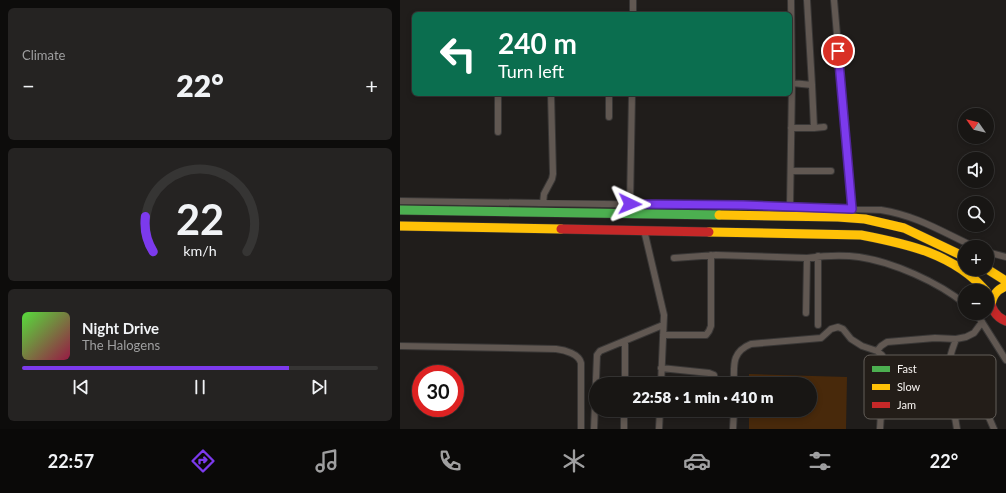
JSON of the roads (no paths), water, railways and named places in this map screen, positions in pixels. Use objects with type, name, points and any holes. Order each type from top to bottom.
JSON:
[{"type":"street","points":[[632,12],[633,0]]},
{"type":"street","points":[[791,0],[791,12]]},
{"type":"street","points":[[807,0],[814,128]]},
{"type":"street","points":[[834,0],[852,209]]},
{"type":"street","points":[[792,83],[812,85]]},
{"type":"street","points":[[498,96],[498,132]]},
{"type":"street","points":[[543,203],[544,194],[553,174],[550,96]]},
{"type":"street","points":[[609,96],[609,117]]},
{"type":"street","points":[[630,204],[632,96]]},
{"type":"street","points":[[790,206],[792,96]]},
{"type":"street","points":[[791,128],[824,128]]},
{"type":"street","points":[[791,171],[831,172]]},
{"type":"street","points":[[400,201],[790,206],[852,209],[895,212],[920,220],[961,240]]},
{"type":"street","points":[[400,210],[838,217],[865,219],[904,228],[958,254]]},
{"type":"street","points":[[915,233],[920,220]]},
{"type":"street","points":[[400,226],[861,235],[896,241],[925,251],[949,261],[967,272],[981,284]]},
{"type":"street","points":[[644,230],[662,306],[663,335],[661,377]]},
{"type":"street","points":[[994,253],[1006,256]]},
{"type":"street","points":[[663,335],[706,335],[709,332],[711,326],[711,256]]},
{"type":"street","points":[[674,258],[711,256],[807,258],[818,256],[859,257],[902,268],[929,281],[958,300]]},
{"type":"street","points":[[818,256],[818,325]]},
{"type":"street","points":[[806,313],[807,258]]},
{"type":"street","points":[[994,273],[1006,281]]},
{"type":"street","points":[[994,295],[997,290],[1006,286]]},
{"type":"street","points":[[994,312],[1004,321]]},
{"type":"street","points":[[877,350],[887,342],[935,338],[956,339],[966,337],[974,333],[982,322],[1006,360]]},
{"type":"street","points":[[594,429],[597,355],[600,351],[663,325]]},
{"type":"street","points":[[734,377],[734,361],[743,347],[751,344],[821,338],[831,329],[838,327],[843,329],[851,338],[862,346],[877,350],[882,355]]},
{"type":"street","points":[[951,355],[956,339]]},
{"type":"street","points":[[625,341],[625,377]]},
{"type":"street","points":[[400,346],[556,348],[576,356],[580,359],[581,363],[581,429]]},
{"type":"street","points":[[662,368],[709,372],[713,374],[714,377]]},
{"type":"street","points":[[624,417],[624,429]]},
{"type":"street","points":[[659,429],[660,417]]},
{"type":"street","points":[[733,429],[734,417]]},
{"type":"street","points":[[880,429],[881,419]]},
{"type":"street","points":[[955,419],[956,429]]},
{"type":"street","points":[[990,419],[994,429]]}]
